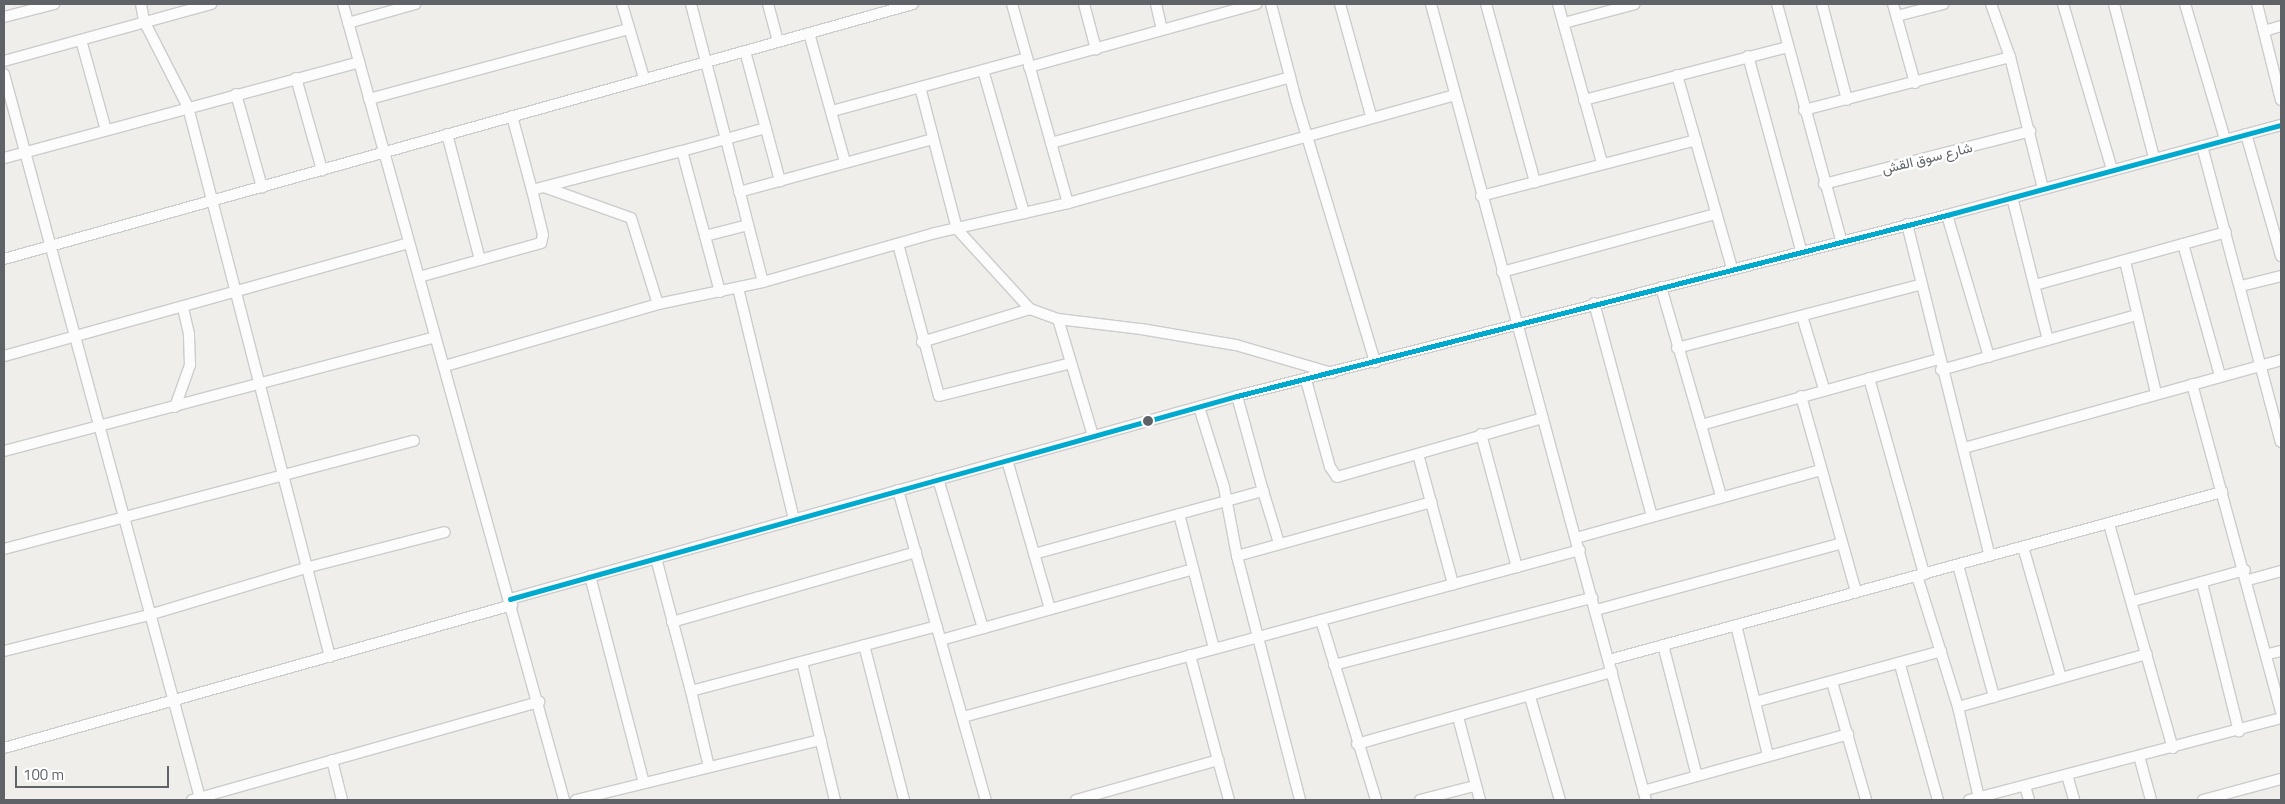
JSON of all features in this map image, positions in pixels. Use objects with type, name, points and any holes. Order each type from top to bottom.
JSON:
[{"type":"street","points":[[4,17],[54,4]]},
{"type":"street","points":[[141,4],[144,21],[188,107],[211,201],[286,475],[330,657]]},
{"type":"street","points":[[4,61],[211,4]]},
{"type":"street","points":[[343,4],[408,244],[445,366],[511,602],[564,800]]},
{"type":"street","points":[[348,23],[415,4]]},
{"type":"street","points":[[622,4],[644,78]]},
{"type":"street","points":[[691,4],[763,282]]},
{"type":"street","points":[[768,4],[778,42]]},
{"type":"street","points":[[4,259],[912,4]]},
{"type":"street","points":[[1012,4],[1068,202]]},
{"type":"street","points":[[1084,4],[1096,49]]},
{"type":"street","points":[[1156,4],[1162,29]]},
{"type":"street","points":[[832,111],[983,70],[1096,49],[1256,4]]},
{"type":"street","points":[[1271,4],[1290,77],[1375,362]]},
{"type":"street","points":[[1340,4],[1371,116]]},
{"type":"street","points":[[1433,4],[1454,95],[1580,550],[1644,796],[1696,776],[1848,734]]},
{"type":"street","points":[[1486,4],[1534,182]]},
{"type":"street","points":[[1558,4],[1602,163]]},
{"type":"street","points":[[1564,23],[1635,4]]},
{"type":"street","points":[[1777,4],[1824,184],[1841,240]]},
{"type":"street","points":[[1822,4],[1847,100]]},
{"type":"street","points":[[1893,4],[1915,83]]},
{"type":"street","points":[[1897,16],[1943,4]]},
{"type":"street","points":[[1991,4],[2010,57],[2043,188]]},
{"type":"street","points":[[2063,4],[2112,169]]},
{"type":"street","points":[[2114,4],[2154,158]]},
{"type":"street","points":[[2185,4],[2225,139]]},
{"type":"street","points":[[2257,4],[2281,100]]},
{"type":"street","points":[[2264,31],[2281,26]]},
{"type":"street","points":[[369,99],[629,29]]},
{"type":"street","points":[[809,33],[845,162]]},
{"type":"street","points":[[81,40],[106,130]]},
{"type":"street","points":[[1584,100],[1788,47]]},
{"type":"street","points":[[745,51],[780,181]]},
{"type":"street","points":[[1748,56],[1801,250]]},
{"type":"street","points":[[1804,110],[1915,83],[2010,57]]},
{"type":"street","points":[[4,158],[359,62]]},
{"type":"street","points":[[983,70],[1024,213]]},
{"type":"street","points":[[4,74],[172,700],[196,799],[538,702]]},
{"type":"street","points":[[1677,75],[1732,268]]},
{"type":"street","points":[[1051,143],[1290,77]]},
{"type":"street","points":[[296,78],[322,170]]},
{"type":"street","points":[[920,87],[956,229],[1030,309],[1058,319],[1195,337],[1333,373]]},
{"type":"street","points":[[236,94],[262,187]]},
{"type":"street","points":[[445,366],[658,304],[763,282],[898,244],[1068,202],[1371,116],[1454,95]]},
{"type":"street","points":[[419,277],[544,240],[512,116]]},
{"type":"street","points":[[4,748],[330,657],[590,576],[1237,396],[1375,362],[1516,322],[1948,214],[2281,125]]},
{"type":"street","points":[[532,190],[766,128]]},
{"type":"street","name":"شارع سوق القش","points":[[1824,184],[2030,131]]},
{"type":"street","points":[[447,134],[480,260]]},
{"type":"street","points":[[2246,134],[2281,256]]},
{"type":"street","points":[[739,192],[933,139]]},
{"type":"street","points":[[1481,196],[1696,140]]},
{"type":"street","points":[[2202,146],[2241,286],[2281,442]]},
{"type":"street","points":[[682,151],[720,292]]},
{"type":"street","points":[[544,187],[631,218],[658,304]]},
{"type":"street","points":[[2012,197],[2048,340]]},
{"type":"street","points":[[1502,272],[1716,214]]},
{"type":"street","points":[[1948,214],[1989,357]]},
{"type":"street","points":[[1907,224],[1940,364],[1964,448],[1990,556]]},
{"type":"street","points":[[705,236],[748,225]]},
{"type":"street","points":[[2035,285],[2226,232]]},
{"type":"street","points":[[4,356],[183,308],[408,244]]},
{"type":"street","points":[[898,244],[937,395],[941,397],[1071,363]]},
{"type":"street","points":[[2183,244],[2220,376]]},
{"type":"street","points":[[2125,261],[2156,393]]},
{"type":"street","points":[[2241,286],[2281,276]]},
{"type":"street","points":[[1677,348],[1922,284]]},
{"type":"street","points":[[1661,287],[1721,496]]},
{"type":"street","points":[[738,288],[794,519]]},
{"type":"street","points":[[1594,303],[1652,516]]},
{"type":"street","points":[[175,407],[190,365],[188,334],[183,308]]},
{"type":"street","points":[[922,342],[1030,309]]},
{"type":"street","points":[[1700,425],[1824,389],[1940,364],[1989,357],[2137,315]]},
{"type":"street","points":[[1802,316],[1824,389]]},
{"type":"street","points":[[1058,319],[1093,436]]},
{"type":"street","points":[[4,451],[435,337]]},
{"type":"street","points":[[1964,448],[2156,393],[2281,360]]},
{"type":"street","points":[[1869,378],[1920,575],[1958,707],[1974,799],[2239,731],[2281,718]]},
{"type":"street","points":[[1306,380],[1335,476],[1543,418]]},
{"type":"street","points":[[2192,384],[2268,654],[2281,711]]},
{"type":"street","points":[[1237,396],[1279,543]]},
{"type":"street","points":[[1801,396],[1856,592]]},
{"type":"street","points":[[1199,407],[1228,500],[1237,556],[1300,800]]},
{"type":"street","points":[[1482,434],[1517,566]]},
{"type":"street","points":[[4,549],[124,519],[414,441]]},
{"type":"street","points":[[1418,454],[1453,584]]},
{"type":"street","points":[[1007,460],[1050,609]]},
{"type":"street","points":[[1576,538],[1721,496],[1821,470]]},
{"type":"street","points":[[938,479],[983,628]]},
{"type":"street","points":[[898,490],[964,717],[986,800]]},
{"type":"street","points":[[1034,554],[1263,492]]},
{"type":"street","points":[[1609,660],[2222,492]]},
{"type":"street","points":[[1237,556],[1432,502]]},
{"type":"street","points":[[1179,514],[1214,648]]},
{"type":"street","points":[[2109,524],[2133,601],[2173,748]]},
{"type":"street","points":[[4,651],[149,615],[308,567],[445,532]]},
{"type":"street","points":[[1596,610],[1842,543]]},
{"type":"street","points":[[2023,547],[2061,678]]},
{"type":"street","points":[[964,717],[1580,550]]},
{"type":"street","points":[[672,622],[916,552]]},
{"type":"street","points":[[656,558],[692,691],[709,767]]},
{"type":"street","points":[[1958,564],[1994,697]]},
{"type":"street","points":[[942,640],[1193,569]]},
{"type":"street","points":[[2133,601],[2202,583],[2246,575],[2281,572]]},
{"type":"street","points":[[590,576],[644,783]]},
{"type":"street","points":[[2202,583],[2239,731]]},
{"type":"street","points":[[1334,665],[1592,598]]},
{"type":"street","points":[[1320,620],[1357,744],[1376,800]]},
{"type":"street","points":[[1736,625],[1768,755]]},
{"type":"street","points":[[692,691],[937,626]]},
{"type":"street","points":[[864,645],[904,800]]},
{"type":"street","points":[[1663,645],[1696,776]]},
{"type":"street","points":[[2268,654],[2281,651]]},
{"type":"street","points":[[1755,702],[1900,665],[1942,652]]},
{"type":"street","points":[[1958,707],[2147,654]]},
{"type":"street","points":[[1190,655],[1229,800]]},
{"type":"street","points":[[802,662],[835,800]]},
{"type":"street","points":[[1900,665],[1938,800]]},
{"type":"street","points":[[1357,744],[1612,672]]},
{"type":"street","points":[[1832,682],[1866,800]]},
{"type":"street","points":[[1530,696],[1560,800]]},
{"type":"street","points":[[1458,717],[1474,786],[1480,800]]},
{"type":"street","points":[[576,800],[821,740]]},
{"type":"street","points":[[2139,756],[2151,800]]},
{"type":"street","points":[[332,760],[342,800]]},
{"type":"street","points":[[1076,800],[1218,760]]},
{"type":"street","points":[[2067,776],[2074,800]]},
{"type":"street","points":[[2202,800],[2281,779]]},
{"type":"street","points":[[1420,800],[1474,786]]},
{"type":"street","points":[[2025,786],[2029,800]]},
{"type":"transit line","points":[[510,599],[1237,396],[1947,215],[2281,125]]}]
